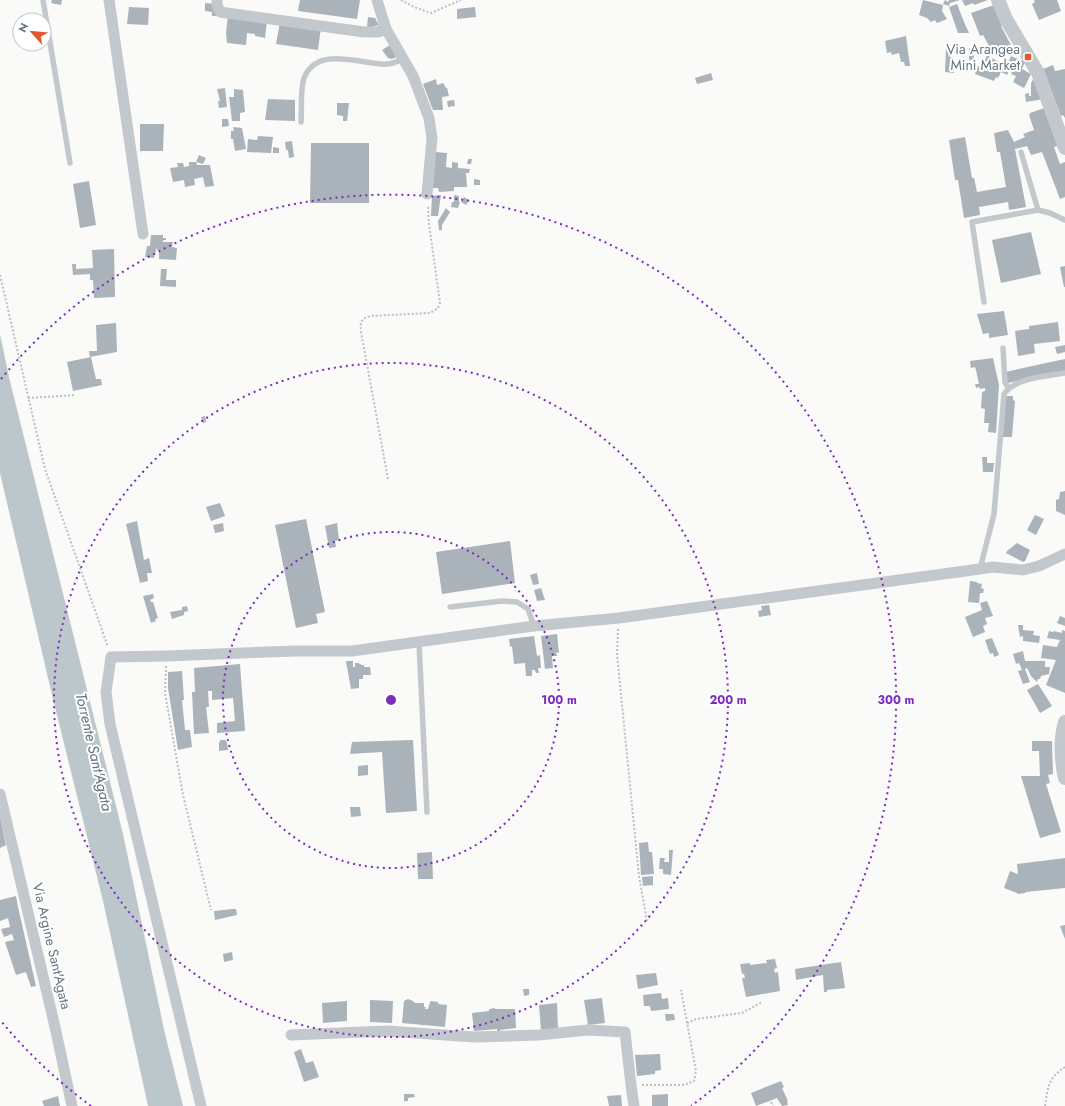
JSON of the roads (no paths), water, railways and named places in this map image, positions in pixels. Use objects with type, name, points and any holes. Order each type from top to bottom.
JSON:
[{"type":"street","points":[[109,0],[143,234]]},
{"type":"street","points":[[217,0],[217,5],[220,12],[364,32],[378,32],[386,29]]},
{"type":"street","points":[[377,0],[386,29],[413,76],[429,118],[432,138],[427,194]]},
{"type":"street","points":[[998,0],[1006,19],[1038,73],[1065,148]]},
{"type":"street","points":[[201,1106],[110,724],[106,692],[111,657],[295,651],[352,651],[534,626],[619,618],[980,570],[993,567],[1023,570],[1039,566],[1065,554]]},
{"type":"street","points":[[1065,722],[1063,729],[1062,766],[1065,778]]},
{"type":"street","name":"Via Argine Sant'Agata","points":[[0,794],[72,1106]]},
{"type":"street","points":[[291,1035],[387,1031],[474,1037],[539,1035],[588,1030],[625,1032],[634,1106]]},
{"type":"lane","points":[[43,0],[70,163]]},
{"type":"lane","points":[[301,122],[304,79],[308,71],[315,64],[326,59],[336,58],[383,64],[392,64],[403,59]]},
{"type":"lane","points":[[1021,152],[1038,210]]},
{"type":"lane","points":[[984,302],[972,222],[1038,210],[1050,213],[1065,220]]},
{"type":"lane","points":[[1003,348],[1005,382],[1008,388]]},
{"type":"lane","points":[[980,570],[994,514],[1004,394],[1008,388],[1018,382],[1065,372]]},
{"type":"lane","points":[[450,607],[502,601],[518,602],[528,609],[534,626]]},
{"type":"lane","points":[[420,642],[427,812]]},
{"type":"water","name":"Torrente Sant'Agata","points":[[0,334],[9,377],[123,834],[165,1034],[183,1106],[148,1106],[103,901],[52,695],[0,473]]},
{"type":"place","name":"Via Arangea Mini Market","points":[[1028,57]]}]
